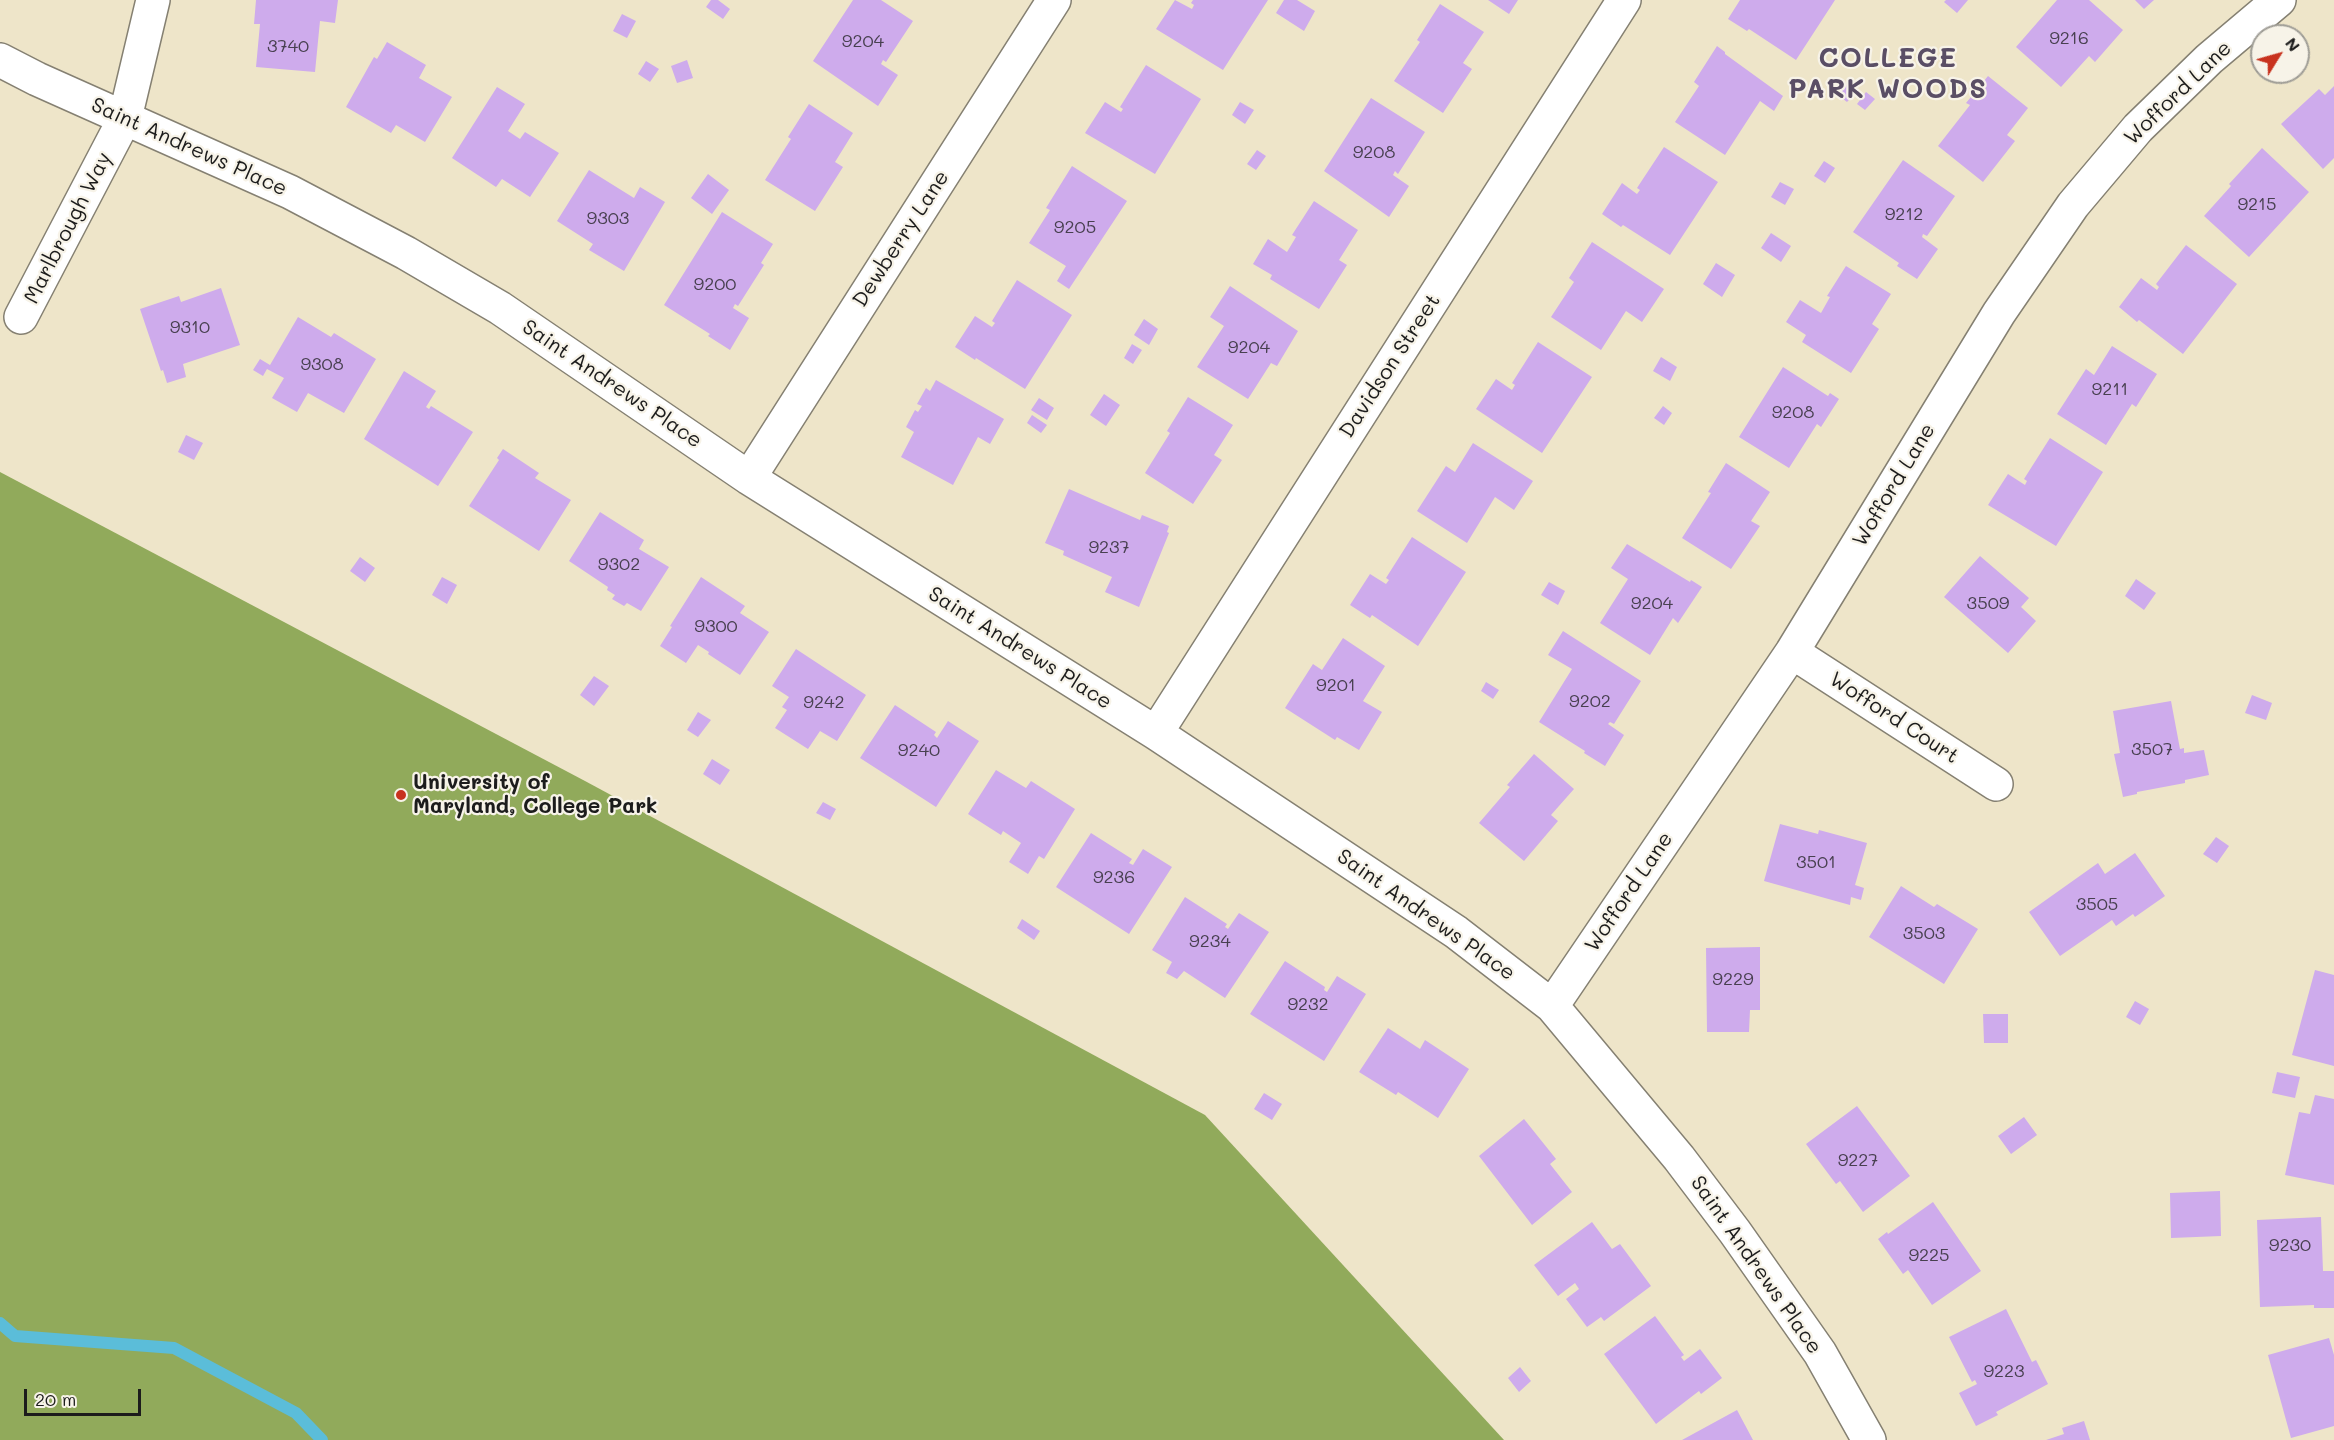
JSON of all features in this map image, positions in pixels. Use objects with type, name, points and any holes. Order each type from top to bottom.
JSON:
[{"type":"street","name":"Marlbrough Way","points":[[21,317],[125,118],[153,0]]},
{"type":"street","name":"Dewberry Lane","points":[[749,478],[1054,0]]},
{"type":"street","name":"Davidson Street","points":[[1156,733],[1624,0]]},
{"type":"street","name":"Wofford Lane","points":[[1551,1006],[1792,652],[1999,313],[2073,205],[2138,128],[2209,59],[2279,0]]},
{"type":"street","name":"Saint Andrews Place","points":[[0,60],[291,192],[406,252],[500,308],[749,478],[1156,733],[1456,932],[1551,1006],[1679,1158],[1735,1232],[1820,1353],[1869,1440]]},
{"type":"street","name":"Wofford Court","points":[[1792,652],[1996,784]]},
{"type":"green space","name":"University of Maryland, College Park","points":[[0,472],[585,781],[1205,1115],[1504,1440],[0,1440]]},
{"type":"building","points":[[256,0],[338,0],[335,23],[320,21],[315,72],[256,67],[260,24],[254,24]]},
{"type":"building","points":[[711,0],[718,0],[730,9],[723,19],[706,7]]},
{"type":"building","points":[[853,0],[881,0],[913,21],[886,62],[883,60],[881,64],[898,75],[878,106],[813,61]]},
{"type":"building","points":[[1175,0],[1192,9],[1193,0],[1268,0],[1223,70],[1156,29]]},
{"type":"building","points":[[1284,0],[1297,0],[1315,11],[1304,31],[1276,13]]},
{"type":"building","points":[[1488,0],[1518,0],[1509,14]]},
{"type":"building","points":[[1740,0],[1835,0],[1796,60],[1749,29],[1747,31],[1728,19]]},
{"type":"building","points":[[1946,0],[1968,0],[1957,13],[1944,2]]},
{"type":"building","points":[[2057,0],[2089,0],[2123,30],[2095,62],[2089,56],[2061,87],[2016,47]]},
{"type":"building","points":[[2135,0],[2154,0],[2144,9]]},
{"type":"building","points":[[1440,4],[1484,32],[1463,63],[1472,69],[1443,113],[1394,81],[1420,42],[1417,40]]},
{"type":"building","points":[[622,14],[636,21],[627,38],[613,31]]},
{"type":"building","points":[[387,42],[426,65],[419,78],[452,97],[425,142],[396,125],[391,133],[346,107],[374,57],[377,59]]},
{"type":"building","points":[[1717,46],[1783,96],[1774,111],[1760,101],[1725,155],[1675,122],[1699,86],[1694,82]]},
{"type":"building","points":[[687,60],[693,78],[677,83],[671,66]]},
{"type":"building","points":[[646,61],[659,69],[650,82],[638,74]]},
{"type":"building","points":[[1146,65],[1201,99],[1155,174],[1085,133],[1105,102],[1121,112],[1123,109],[1120,107]]},
{"type":"building","points":[[1988,76],[2028,108],[2007,135],[2015,141],[1983,182],[1938,146],[1970,105],[1966,103]]},
{"type":"building","points":[[1847,85],[1856,92],[1847,102],[1838,95]]},
{"type":"building","points":[[2334,86],[2334,158],[2323,169],[2281,124],[2319,89],[2325,95]]},
{"type":"building","points":[[497,87],[525,104],[508,131],[520,139],[525,132],[559,153],[530,197],[502,179],[496,187],[452,158]]},
{"type":"building","points":[[1866,92],[1875,99],[1865,110],[1857,104]]},
{"type":"building","points":[[1371,98],[1425,132],[1398,174],[1395,171],[1393,175],[1409,186],[1389,217],[1324,171]]},
{"type":"building","points":[[1240,102],[1254,110],[1245,124],[1232,115]]},
{"type":"building","points":[[809,104],[853,133],[835,162],[843,167],[815,211],[765,180],[791,139],[788,137]]},
{"type":"building","points":[[1664,147],[1718,182],[1670,255],[1602,214],[1622,183],[1637,194],[1640,190],[1637,188]]},
{"type":"building","points":[[2262,148],[2309,192],[2249,257],[2204,216]]},
{"type":"building","points":[[1257,150],[1266,156],[1256,170],[1247,164]]},
{"type":"building","points":[[1903,160],[1955,196],[1927,236],[1923,234],[1922,237],[1938,249],[1917,279],[1897,266],[1899,263],[1853,232]]},
{"type":"building","points":[[1824,161],[1835,168],[1825,183],[1814,176]]},
{"type":"building","points":[[1072,166],[1127,201],[1069,289],[1057,281],[1066,266],[1029,243],[1050,210],[1046,208]]},
{"type":"building","points":[[589,170],[634,198],[640,187],[665,202],[624,271],[589,250],[593,244],[557,221]]},
{"type":"building","points":[[708,174],[729,190],[712,214],[691,198]]},
{"type":"building","points":[[1780,182],[1794,189],[1785,205],[1771,197]]},
{"type":"building","points":[[1314,201],[1358,230],[1339,260],[1347,265],[1319,309],[1270,279],[1272,275],[1253,264],[1268,239],[1287,252],[1296,237],[1292,235]]},
{"type":"building","points":[[722,212],[773,244],[761,263],[764,265],[738,306],[735,304],[733,308],[749,318],[730,350],[708,336],[710,334],[664,305]]},
{"type":"building","points":[[1771,233],[1791,246],[1781,262],[1761,248]]},
{"type":"building","points":[[1592,242],[1664,289],[1642,322],[1626,311],[1601,350],[1551,317],[1574,282],[1569,278]]},
{"type":"building","points":[[2186,245],[2237,284],[2183,354],[2119,307],[2141,278],[2157,290],[2159,287],[2156,284]]},
{"type":"building","points":[[1716,263],[1735,275],[1722,297],[1703,284]]},
{"type":"building","points":[[1846,266],[1891,294],[1872,324],[1879,329],[1851,373],[1802,342],[1806,335],[1786,322],[1800,300],[1821,313],[1830,297],[1827,296]]},
{"type":"building","points":[[1017,280],[1072,315],[1025,389],[955,347],[975,316],[992,327],[995,323],[992,321]]},
{"type":"building","points":[[1230,286],[1298,331],[1277,366],[1271,363],[1248,399],[1197,367],[1224,326],[1210,317]]},
{"type":"building","points":[[221,288],[240,345],[183,364],[186,377],[167,383],[140,309],[179,296],[181,302]]},
{"type":"building","points":[[298,317],[331,337],[334,333],[376,359],[344,413],[308,393],[297,412],[272,398],[284,378],[267,369],[263,376],[253,370],[260,359],[270,365]]},
{"type":"building","points":[[1144,319],[1158,329],[1149,345],[1134,335]]},
{"type":"building","points":[[1538,342],[1592,377],[1542,453],[1476,409],[1496,379],[1512,390],[1515,385],[1512,383]]},
{"type":"building","points":[[1132,344],[1142,350],[1133,364],[1124,358]]},
{"type":"building","points":[[2112,346],[2157,374],[2136,407],[2132,404],[2106,445],[2057,414],[2086,369],[2094,375]]},
{"type":"building","points":[[1661,357],[1677,367],[1670,381],[1653,371]]},
{"type":"building","points":[[1783,367],[1828,396],[1830,393],[1839,399],[1821,427],[1817,424],[1789,468],[1739,437]]},
{"type":"building","points":[[404,371],[436,391],[426,407],[429,409],[431,406],[473,432],[438,486],[364,439]]},
{"type":"building","points":[[936,380],[1004,419],[990,444],[978,437],[953,485],[901,457],[914,432],[906,427],[915,410],[918,412],[922,406],[917,404],[926,388],[930,391]]},
{"type":"building","points":[[1104,394],[1120,405],[1106,426],[1090,415]]},
{"type":"building","points":[[1188,397],[1233,425],[1214,455],[1222,460],[1193,504],[1145,473],[1170,433],[1167,431]]},
{"type":"building","points":[[1039,398],[1054,408],[1047,420],[1031,410]]},
{"type":"building","points":[[1663,406],[1672,413],[1664,425],[1654,418]]},
{"type":"building","points":[[1032,415],[1047,425],[1041,433],[1027,423]]},
{"type":"building","points":[[186,435],[203,443],[194,460],[178,452]]},
{"type":"building","points":[[2050,438],[2103,472],[2056,546],[1988,505],[2008,474],[2025,485],[2027,481],[2024,479]]},
{"type":"building","points":[[1473,443],[1533,481],[1514,510],[1495,497],[1467,543],[1417,511],[1446,466],[1455,472]]},
{"type":"building","points":[[503,449],[539,473],[535,478],[571,500],[539,551],[469,506],[499,460],[497,458]]},
{"type":"building","points":[[1726,463],[1770,492],[1751,521],[1760,526],[1731,569],[1682,538],[1711,493],[1708,492]]},
{"type":"building","points":[[1069,489],[1140,520],[1142,515],[1169,526],[1167,532],[1169,533],[1139,607],[1105,592],[1112,577],[1063,555],[1064,551],[1045,543]]},
{"type":"building","points":[[600,512],[644,540],[639,549],[669,567],[641,611],[627,603],[624,606],[612,599],[615,595],[607,590],[608,587],[569,561]]},
{"type":"building","points":[[1412,537],[1466,572],[1418,646],[1372,615],[1370,618],[1350,605],[1370,574],[1386,584],[1389,580],[1386,578]]},
{"type":"building","points":[[1627,544],[1702,587],[1678,623],[1673,618],[1650,655],[1600,623],[1628,579],[1611,568]]},
{"type":"building","points":[[1980,556],[2029,598],[2021,607],[2036,621],[2008,653],[1944,597]]},
{"type":"building","points":[[360,557],[375,568],[365,582],[350,571]]},
{"type":"building","points":[[442,577],[457,585],[447,604],[432,595]]},
{"type":"building","points":[[701,577],[745,606],[740,613],[769,632],[740,675],[698,645],[686,663],[660,646]]},
{"type":"building","points":[[2136,579],[2156,593],[2144,610],[2125,596]]},
{"type":"building","points":[[1549,582],[1565,591],[1558,605],[1541,595]]},
{"type":"building","points":[[1563,631],[1641,681],[1614,724],[1610,722],[1608,724],[1624,735],[1605,766],[1539,722],[1572,669],[1548,655]]},
{"type":"building","points":[[1343,638],[1385,666],[1363,701],[1382,712],[1359,750],[1337,737],[1335,740],[1285,708],[1313,664],[1322,670]]},
{"type":"building","points":[[796,649],[866,695],[837,741],[820,731],[808,749],[775,728],[787,710],[782,707],[789,697],[772,686]]},
{"type":"building","points":[[594,676],[609,686],[594,706],[580,695]]},
{"type":"building","points":[[1486,682],[1499,690],[1493,699],[1481,691]]},
{"type":"building","points":[[2252,695],[2272,703],[2266,720],[2245,713]]},
{"type":"building","points":[[2171,701],[2180,749],[2184,748],[2184,753],[2204,750],[2209,775],[2185,780],[2185,783],[2123,797],[2114,754],[2120,753],[2113,711]]},
{"type":"building","points":[[895,705],[936,732],[934,735],[937,738],[948,721],[979,741],[936,807],[860,758]]},
{"type":"building","points":[[698,712],[711,720],[698,737],[687,730]]},
{"type":"building","points":[[1534,754],[1574,789],[1551,815],[1558,821],[1524,861],[1479,823],[1510,787],[1507,785]]},
{"type":"building","points":[[712,759],[730,770],[720,785],[703,774]]},
{"type":"building","points":[[996,770],[1026,788],[1031,781],[1075,809],[1044,859],[1039,856],[1028,874],[1009,862],[1021,843],[1003,831],[1001,835],[968,814]]},
{"type":"building","points":[[823,802],[836,809],[830,820],[816,813]]},
{"type":"building","points":[[1780,824],[1818,834],[1819,830],[1867,843],[1855,885],[1864,888],[1861,900],[1851,897],[1850,905],[1764,881]]},
{"type":"building","points":[[1091,833],[1132,859],[1129,863],[1133,865],[1143,849],[1172,867],[1129,934],[1056,887]]},
{"type":"building","points":[[2216,837],[2229,846],[2217,863],[2203,854]]},
{"type":"building","points":[[2135,853],[2165,896],[2135,917],[2133,914],[2116,926],[2112,920],[2060,956],[2029,912],[2098,863],[2105,874]]},
{"type":"building","points":[[1901,886],[1934,907],[1937,904],[1978,929],[1944,984],[1869,937]]},
{"type":"building","points":[[1185,897],[1227,924],[1225,927],[1228,929],[1239,913],[1269,932],[1225,998],[1184,971],[1177,979],[1166,973],[1172,962],[1152,950]]},
{"type":"building","points":[[1022,919],[1040,931],[1034,940],[1017,928]]},
{"type":"building","points":[[1760,947],[1760,1010],[1750,1010],[1749,1032],[1707,1032],[1706,948]]},
{"type":"building","points":[[1285,961],[1325,987],[1324,990],[1327,992],[1337,976],[1366,994],[1324,1061],[1250,1014]]},
{"type":"building","points":[[2315,970],[2334,975],[2334,1066],[2292,1055]]},
{"type":"building","points":[[2135,1001],[2149,1009],[2140,1025],[2126,1017]]},
{"type":"building","points":[[1983,1014],[2008,1014],[2008,1043],[1984,1043]]},
{"type":"building","points":[[1388,1028],[1420,1049],[1425,1040],[1469,1069],[1438,1118],[1398,1092],[1396,1095],[1359,1072]]},
{"type":"building","points":[[2277,1072],[2300,1077],[2295,1098],[2272,1093]]},
{"type":"building","points":[[1264,1093],[1282,1104],[1272,1120],[1254,1109]]},
{"type":"building","points":[[2315,1095],[2334,1099],[2334,1185],[2285,1175],[2299,1112],[2310,1114]]},
{"type":"building","points":[[1857,1106],[1910,1176],[1863,1212],[1840,1181],[1836,1184],[1806,1144]]},
{"type":"building","points":[[2024,1117],[2037,1135],[2011,1154],[1998,1136]]},
{"type":"building","points":[[1524,1119],[1556,1159],[1550,1164],[1572,1192],[1532,1225],[1479,1156]]},
{"type":"building","points":[[2220,1191],[2221,1236],[2171,1238],[2170,1193]]},
{"type":"building","points":[[1933,1202],[1981,1271],[1932,1305],[1908,1270],[1903,1274],[1878,1239]]},
{"type":"building","points":[[2321,1217],[2323,1271],[2334,1271],[2334,1308],[2314,1308],[2314,1305],[2260,1307],[2257,1220]]},
{"type":"building","points":[[1592,1222],[1612,1249],[1620,1244],[1651,1286],[1604,1321],[1601,1317],[1587,1327],[1566,1299],[1579,1289],[1575,1283],[1558,1296],[1534,1265]]},
{"type":"building","points":[[2006,1309],[2032,1362],[2036,1360],[2048,1384],[1996,1412],[1998,1415],[1976,1426],[1959,1393],[1977,1384],[1975,1380],[1972,1382],[1949,1337]]},
{"type":"building","points":[[1655,1316],[1684,1355],[1681,1357],[1684,1361],[1700,1349],[1722,1378],[1701,1394],[1699,1391],[1656,1424],[1604,1354]]},
{"type":"building","points":[[2329,1338],[2334,1355],[2334,1426],[2291,1438],[2268,1355]]},
{"type":"building","points":[[1520,1367],[1531,1381],[1519,1392],[1508,1378]]},
{"type":"building","points":[[1737,1410],[1753,1440],[1682,1440]]},
{"type":"building","points":[[2084,1421],[2090,1440],[2046,1440],[2064,1434],[2062,1428]]},
{"type":"waterway","points":[[0,1323],[15,1336],[174,1348],[296,1413],[322,1440]]},
{"type":"place","name":"University of Maryland, College Park","points":[[401,795]]},
{"type":"district","name":"COLLEGE PARK WOODS","points":[[1888,74]]}]
